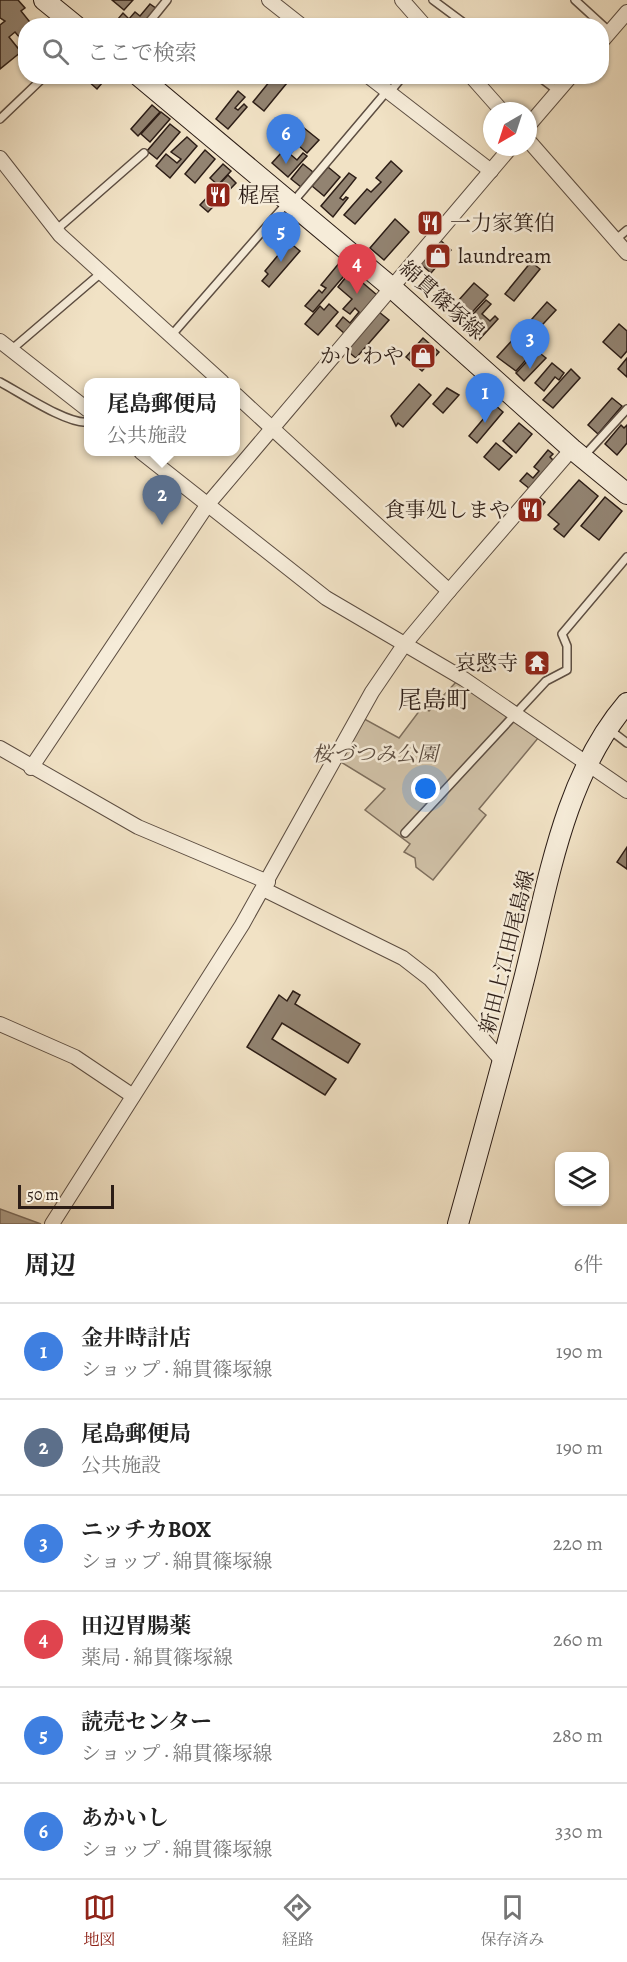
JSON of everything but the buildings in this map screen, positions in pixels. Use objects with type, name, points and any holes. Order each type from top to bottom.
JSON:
[{"type":"main road","points":[[44,0],[66,18]]},
{"type":"main road","name":"綿貫篠塚線","points":[[149,84],[391,287],[578,453],[626,492]]},
{"type":"main road","name":"新田上江田尾島線","points":[[458,1224],[503,1062],[567,814],[588,765],[608,729],[627,703]]},
{"type":"street","points":[[269,0],[292,18]]},
{"type":"street","points":[[404,1],[418,18]]},
{"type":"street","points":[[609,33],[627,12]]},
{"type":"street","points":[[378,84],[491,171]]},
{"type":"street","points":[[478,84],[494,102]]},
{"type":"street","points":[[537,116],[564,84]]},
{"type":"street","points":[[537,150],[627,253]]},
{"type":"street","points":[[31,768],[208,504],[504,156]]},
{"type":"street","points":[[0,158],[56,230],[170,337],[217,378]]},
{"type":"street","points":[[6,345],[84,407]]},
{"type":"street","points":[[240,399],[448,591]]},
{"type":"street","points":[[56,1218],[266,885],[372,692],[405,645],[448,591],[578,453]]},
{"type":"street","points":[[146,456],[326,598],[464,679],[627,791]]},
{"type":"street","points":[[0,748],[31,768],[138,826],[266,885],[403,958],[430,979],[503,1062]]},
{"type":"street","points":[[0,1024],[75,1057],[133,1096]]},
{"type":"lane","points":[[152,18],[167,0]]},
{"type":"lane","points":[[435,0],[458,18]]},
{"type":"lane","points":[[575,0],[590,18]]},
{"type":"lane","points":[[0,119],[37,84]]},
{"type":"lane","points":[[170,337],[396,84]]},
{"type":"lane","points":[[549,84],[558,91]]},
{"type":"lane","points":[[56,230],[144,153]]},
{"type":"lane","points":[[615,240],[627,230]]},
{"type":"lane","points":[[6,345],[101,273]]},
{"type":"lane","points":[[0,382],[61,414],[84,422]]},
{"type":"lane","points":[[578,453],[627,409]]},
{"type":"lane","points":[[405,834],[546,681],[567,670],[567,646],[562,634],[627,557]]},
{"type":"lane","points":[[608,729],[627,743]]},
{"type":"green space","name":"桜づつみ公園","points":[[457,681],[539,737],[479,809],[486,815],[433,880],[416,867],[415,858],[404,852],[410,844],[365,810],[385,789],[336,759],[359,716],[399,738],[423,706],[429,711]]},
{"type":"shaded area","points":[[0,1209],[41,1224],[0,1224]]},
{"type":"place","name":"あかいし","points":[[286,164]]},
{"type":"place","name":"梶屋","points":[[218,195]]},
{"type":"place","name":"一力家箕伯","points":[[430,223]]},
{"type":"place","name":"laundream","points":[[438,256]]},
{"type":"place","name":"読売センター","points":[[281,262]]},
{"type":"place","name":"田辺胃腸薬","points":[[357,294]]},
{"type":"place","name":"かしわや","points":[[423,356]]},
{"type":"place","name":"ニッチカBOX","points":[[530,369]]},
{"type":"place","name":"金井時計店","points":[[485,423]]},
{"type":"place","name":"食事処しまや","points":[[530,510]]},
{"type":"place","name":"尾島郵便局","points":[[162,525]]},
{"type":"place","name":"哀愍寺","points":[[537,663]]},
{"type":"district","name":"尾島町","points":[[434,700]]}]
